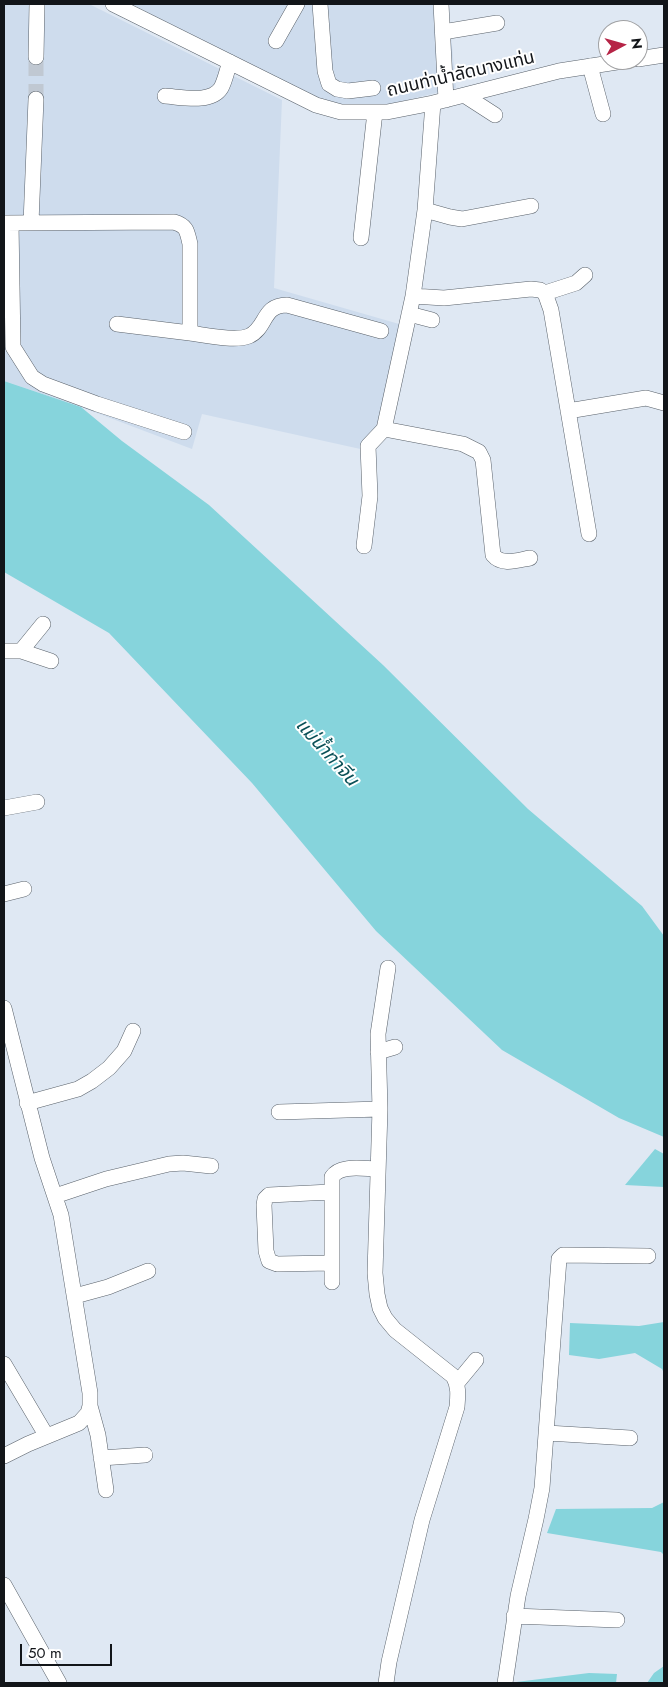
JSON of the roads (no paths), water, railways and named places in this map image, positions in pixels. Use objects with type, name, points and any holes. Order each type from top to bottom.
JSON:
[{"type":"street","points":[[36,57],[37,4]]},
{"type":"street","name":"ถนนท่าน้ำลัดนางแท่น","points":[[114,4],[316,105],[341,112],[388,112],[440,102],[551,73],[598,65]]},
{"type":"street","points":[[276,41],[297,4]]},
{"type":"street","points":[[320,4],[325,71],[329,84],[336,89],[348,91],[373,88]]},
{"type":"street","points":[[364,546],[370,496],[368,446],[384,429],[413,296],[440,102],[443,32],[441,4]]},
{"type":"street","points":[[443,32],[497,23]]},
{"type":"street","points":[[648,57],[664,55]]},
{"type":"street","points":[[165,96],[205,98],[216,94],[221,88],[230,62]]},
{"type":"street","points":[[590,66],[603,114]]},
{"type":"street","points":[[464,95],[495,115]]},
{"type":"street","points":[[31,223],[36,99]]},
{"type":"street","points":[[361,238],[375,112]]},
{"type":"street","points":[[424,210],[462,219],[531,206]]},
{"type":"street","points":[[184,432],[97,404],[32,378],[8,349],[7,223],[174,222],[182,225],[187,232],[190,244],[190,332]]},
{"type":"street","points":[[545,293],[576,283],[585,275]]},
{"type":"street","points":[[413,296],[444,298],[531,289],[540,290],[545,293],[551,310],[589,534]]},
{"type":"street","points":[[117,324],[243,338],[251,336],[258,330],[271,309],[278,305],[287,305],[381,330]]},
{"type":"street","points":[[409,314],[432,320]]},
{"type":"street","points":[[568,411],[646,398],[664,403]]},
{"type":"street","points":[[384,429],[462,444],[479,452],[483,460],[493,555],[502,562],[530,558]]},
{"type":"street","points":[[21,651],[43,624]]},
{"type":"street","points":[[4,650],[21,651],[51,661]]},
{"type":"street","points":[[4,808],[37,802]]},
{"type":"street","points":[[4,894],[24,889]]},
{"type":"street","points":[[386,1683],[391,1653],[422,1520],[457,1407],[458,1394],[457,1383],[453,1376],[396,1330],[385,1318],[380,1308],[376,1273],[380,1109],[378,1052],[380,1012],[388,968]]},
{"type":"street","points":[[4,1008],[42,1158],[61,1215],[90,1393],[88,1413],[78,1423],[46,1435],[4,1456]]},
{"type":"street","points":[[27,1103],[78,1089],[92,1081],[109,1068],[124,1051],[133,1031]]},
{"type":"street","points":[[378,1052],[395,1047]]},
{"type":"street","points":[[279,1112],[380,1109]]},
{"type":"street","points":[[55,1196],[106,1179],[169,1164],[183,1163],[211,1166]]},
{"type":"street","points":[[332,1282],[332,1177],[335,1172],[342,1169],[378,1168]]},
{"type":"street","points":[[331,1192],[269,1195],[265,1199],[264,1205],[266,1251],[269,1261],[277,1264],[331,1263]]},
{"type":"street","points":[[505,1683],[514,1616],[542,1488],[559,1259],[563,1255],[648,1256]]},
{"type":"street","points":[[74,1296],[108,1287],[148,1271]]},
{"type":"street","points":[[457,1383],[476,1360]]},
{"type":"street","points":[[4,1364],[46,1435]]},
{"type":"street","points":[[90,1406],[95,1421],[106,1490]]},
{"type":"street","points":[[547,1433],[630,1438]]},
{"type":"street","points":[[101,1458],[145,1455]]},
{"type":"street","points":[[4,1585],[59,1683]]},
{"type":"street","points":[[514,1616],[617,1620]]},
{"type":"water","name":"แม่น้ำท่าจีน","points":[[4,381],[81,407],[122,441],[209,505],[383,665],[528,809],[642,906],[664,936],[664,1137],[619,1118],[502,1050],[376,931],[252,783],[109,633],[4,572]]},
{"type":"water","points":[[655,1149],[664,1154],[664,1187],[625,1185]]},
{"type":"water","points":[[664,1322],[664,1373],[662,1369],[635,1353],[599,1359],[569,1355],[570,1323],[639,1326]]},
{"type":"water","points":[[664,1502],[664,1555],[661,1552],[547,1533],[556,1509],[652,1508]]},
{"type":"water","points":[[664,1666],[664,1683],[647,1683],[654,1673]]},
{"type":"water","points":[[589,1673],[617,1674],[616,1683],[516,1683],[516,1682]]},
{"type":"tunnel","points":[[36,57],[36,99]]}]
